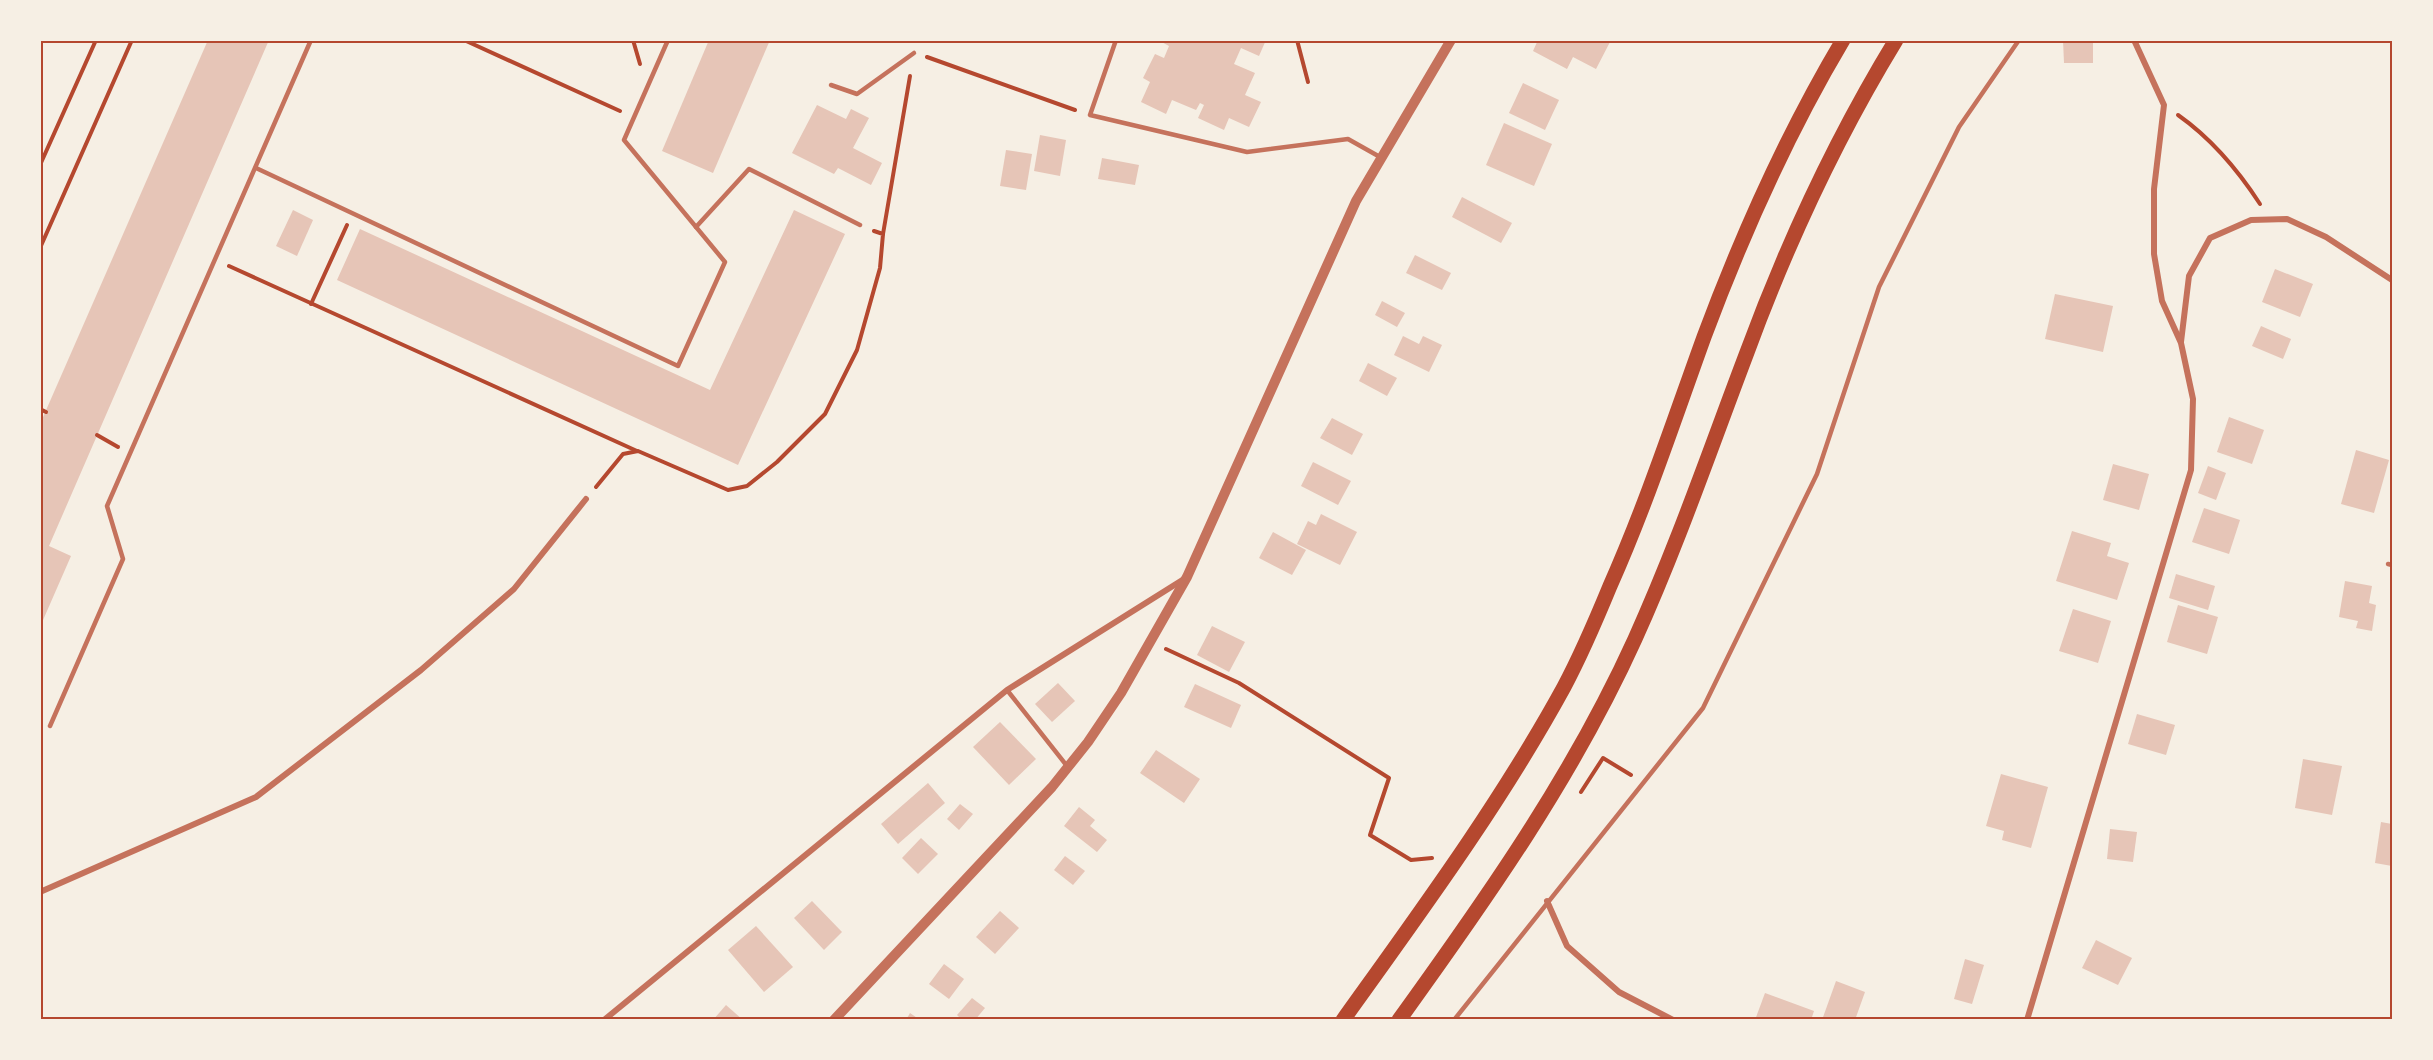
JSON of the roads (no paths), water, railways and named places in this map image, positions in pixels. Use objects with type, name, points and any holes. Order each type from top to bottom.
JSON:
[{"type":"main road","points":[[1343,1020],[1459,858],[1511,778],[1565,685],[1611,586],[1647,496],[1706,334],[1767,186],[1810,95],[1843,40]]},
{"type":"main road","points":[[1399,1020],[1491,894],[1582,746],[1635,641],[1683,527],[1746,353],[1820,179],[1870,82],[1896,40]]},
{"type":"street","points":[[834,1020],[1068,767],[1088,742],[1151,642],[1187,577],[1356,201],[1451,40]]},
{"type":"street","points":[[2027,1020],[2191,470],[2193,399],[2181,343],[2162,301],[2154,254],[2154,189],[2164,105],[2134,40]]},
{"type":"street","points":[[2181,343],[2189,276],[2210,238],[2251,220],[2288,219],[2326,237],[2392,280]]},
{"type":"street","points":[[40,892],[256,797],[421,670],[514,589],[586,499]]},
{"type":"street","points":[[604,1020],[1007,690],[1187,577]]},
{"type":"street","points":[[1547,901],[1567,946],[1619,992],[1673,1020]]},
{"type":"lane","points":[[50,726],[123,559],[107,506],[311,40]]},
{"type":"lane","points":[[256,168],[678,366],[725,262],[624,140],[668,40]]},
{"type":"lane","points":[[1116,40],[1090,115],[1247,152],[1348,139],[1381,157]]},
{"type":"lane","points":[[1454,1020],[1703,708],[1817,474],[1879,287],[1959,127],[2019,40]]},
{"type":"lane","points":[[831,85],[857,94],[914,53]]},
{"type":"lane","points":[[696,227],[749,169],[860,225]]},
{"type":"lane","points":[[1007,690],[1068,767]]}]
